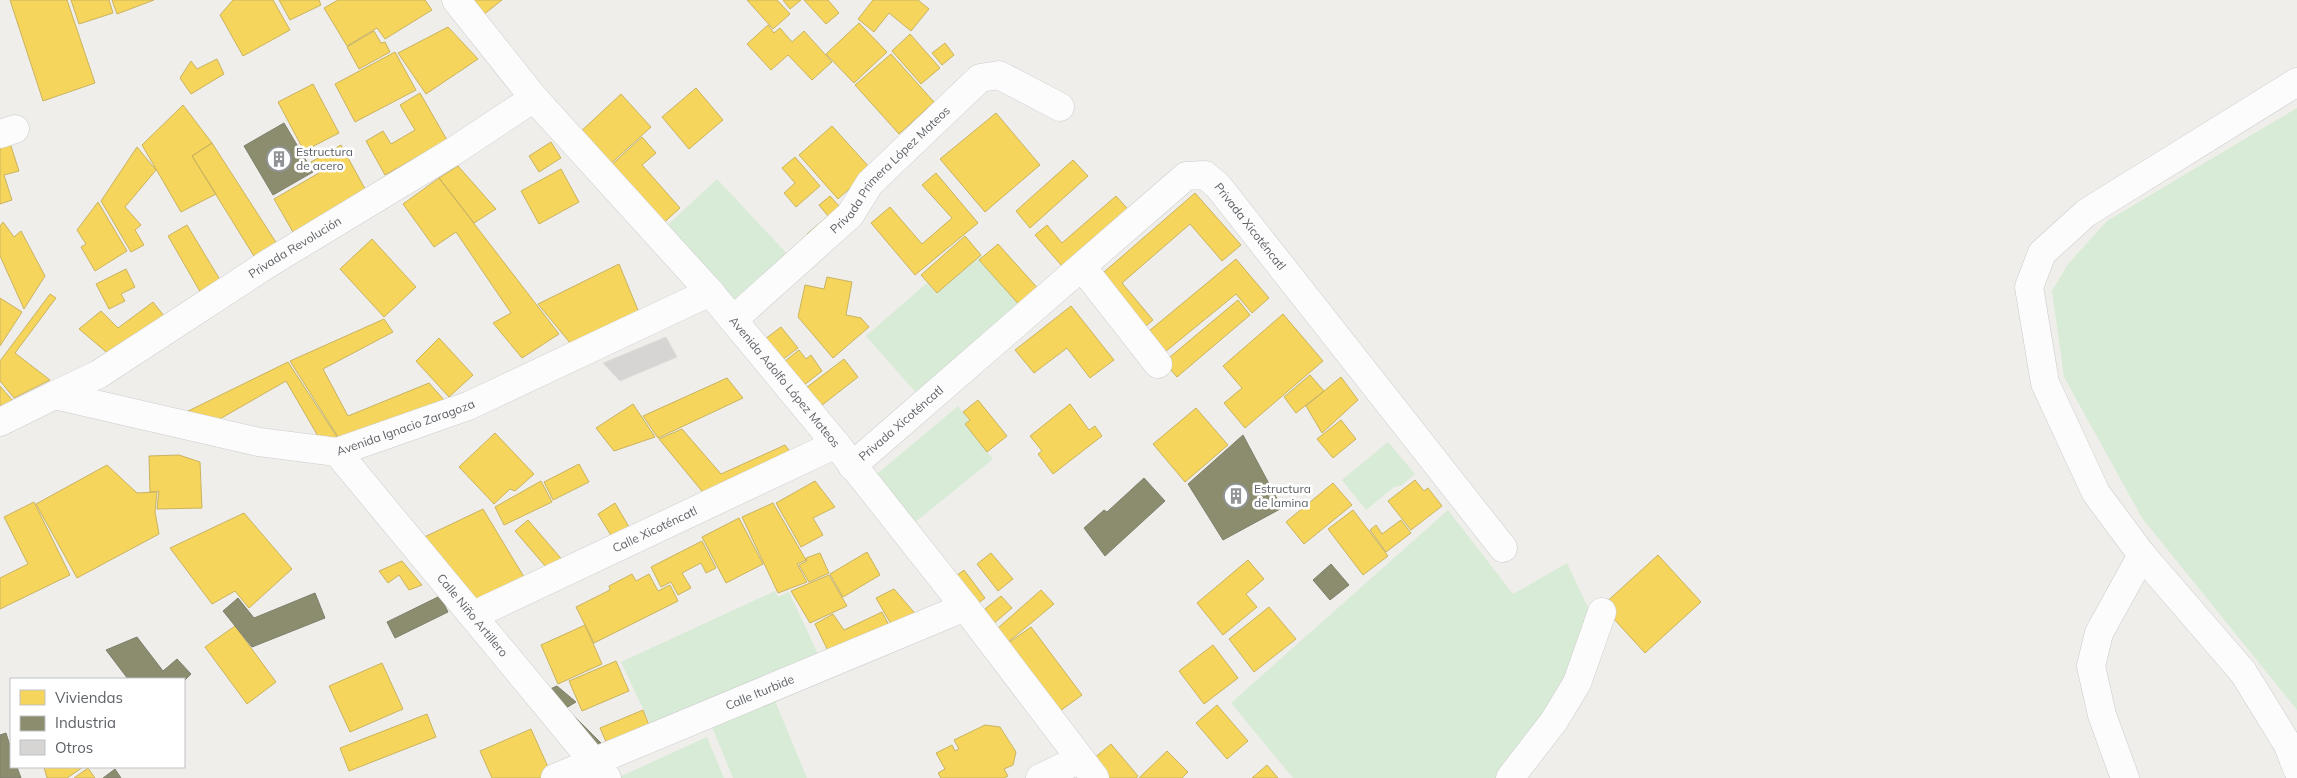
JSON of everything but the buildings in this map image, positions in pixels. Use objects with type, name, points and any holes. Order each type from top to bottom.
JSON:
[{"type":"street","name":"Avenida Adolfo López Mateos","points":[[456,0],[534,98],[710,292],[836,444],[965,607],[1087,769]]},
{"type":"street","name":"Privada Primera López Mateos","points":[[733,320],[850,215],[870,183],[980,78],[999,74],[1060,107]]},
{"type":"street","points":[[2297,82],[2086,213],[2042,254],[2029,287],[2045,383],[2096,493],[2142,555],[2243,672],[2288,745],[2297,769]]},
{"type":"street","name":"Privada Revolución","points":[[55,394],[99,374],[268,263],[454,151],[534,98]]},
{"type":"street","name":"Privada Xicoténcatl","points":[[852,466],[1186,176],[1205,175],[1224,194],[1503,548]]},
{"type":"street","points":[[1082,267],[1158,364]]},
{"type":"street","name":"Avenida Ignacio Zaragoza","points":[[55,394],[259,442],[337,452],[468,406],[710,292]]},
{"type":"street","points":[[0,422],[55,394]]},
{"type":"street","name":"Calle Xicoténcatl","points":[[474,615],[836,444]]},
{"type":"street","name":"Calle Niño Artillero","points":[[337,452],[600,769]]},
{"type":"street","points":[[2125,778],[2102,715],[2091,666],[2099,633],[2142,555]]},
{"type":"street","name":"Calle Iturbide","points":[[555,778],[600,769],[965,607]]},
{"type":"street","points":[[1510,778],[1554,720],[1577,683],[1602,612]]},
{"type":"street","points":[[1040,778],[1087,769]]},
{"type":"green space","points":[[2297,108],[2297,710],[2142,518],[2064,377],[2052,291],[2068,264],[2107,221]]},
{"type":"green space","points":[[717,179],[792,259],[735,312],[661,231]]},
{"type":"green space","points":[[981,255],[1023,304],[918,395],[866,336],[927,283],[949,307],[937,293]]},
{"type":"green space","points":[[958,406],[969,420],[965,424],[993,459],[908,528],[871,479]]},
{"type":"green space","points":[[1388,442],[1415,474],[1401,486],[1394,487],[1366,510],[1342,480]]},
{"type":"green space","points":[[1448,510],[1513,594],[1567,563],[1592,616],[1570,677],[1499,778],[1293,778],[1231,703]]},
{"type":"green space","points":[[775,591],[778,597],[789,592],[818,654],[653,730],[621,662]]},
{"type":"green space","points":[[775,701],[807,778],[733,778],[712,727]]},
{"type":"green space","points":[[707,737],[724,778],[617,778]]},
{"type":"place","name":"Estructura de acero","points":[[279,159]]},
{"type":"place","name":"Estructura de lamina","points":[[1236,496]]}]
